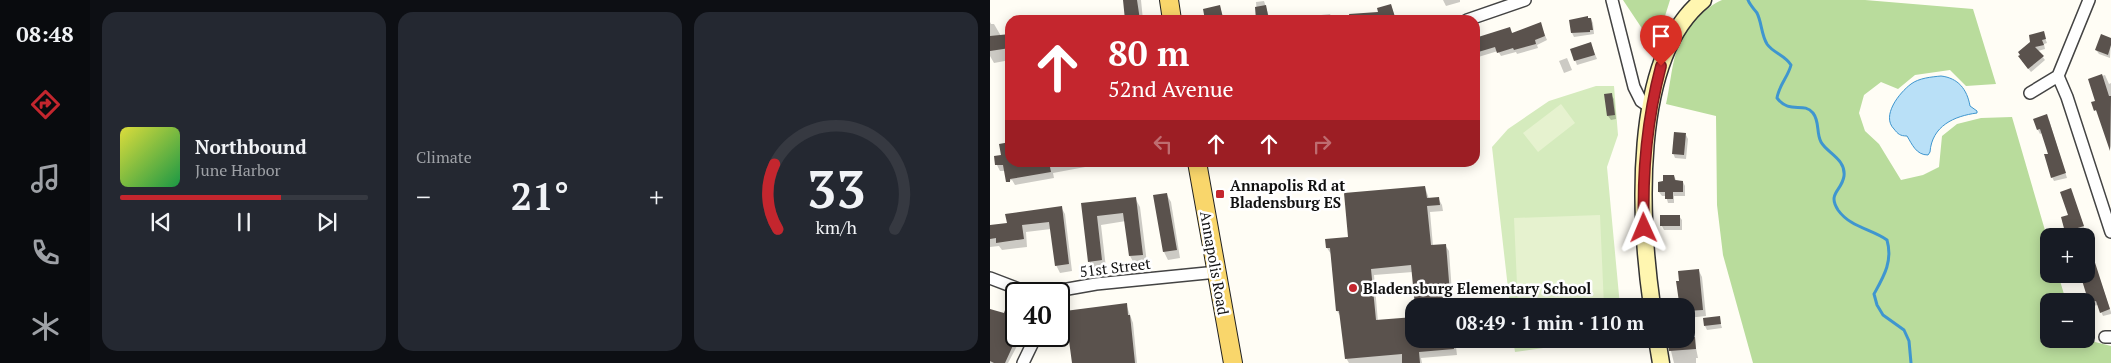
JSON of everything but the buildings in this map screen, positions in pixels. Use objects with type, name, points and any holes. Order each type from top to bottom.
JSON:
[{"type":"main road","points":[[1169,0],[1171,15]]},
{"type":"main road","name":"Annapolis Road","points":[[1198,167],[1234,363]]},
{"type":"street","points":[[1480,16],[1526,0]]},
{"type":"street","points":[[1612,0],[1634,86],[1641,101],[1651,108]]},
{"type":"street","points":[[1651,298],[1643,211],[1651,108],[1661,66],[1670,41],[1682,21],[1703,0]]},
{"type":"street","points":[[2030,93],[2058,76],[2089,0]]},
{"type":"street","points":[[2058,76],[2068,97],[2111,232]]},
{"type":"street","name":"51st Street","points":[[1070,290],[1114,282],[1217,272]]},
{"type":"street","name":"51st Street","points":[[990,278],[1005,284]]},
{"type":"street","points":[[1023,363],[1031,347]]},
{"type":"street","points":[[1658,348],[1661,363]]},
{"type":"green space","points":[[1623,0],[1670,0],[1665,16],[1643,30]]},
{"type":"green space","points":[[1722,0],[1865,0],[1973,9],[1996,84],[1966,86],[1950,70],[1915,75],[1898,89],[1881,82],[1864,95],[1859,113],[1865,131],[1879,144],[1901,180],[1923,175],[1939,167],[1942,136],[1957,124],[1981,118],[2012,117],[2044,228],[2040,228],[2040,283],[2061,283],[2064,293],[2040,293],[2040,348],[2095,348],[2095,342],[2111,346],[2111,363],[1753,363],[1723,255],[1717,205],[1716,116],[1666,104],[1674,59],[1679,45],[1688,29],[1700,15]]},
{"type":"green space","points":[[1596,86],[1614,86],[1618,135],[1607,167],[1619,298],[1509,298],[1492,147],[1508,129],[1549,101]]},
{"type":"green space","points":[[1561,104],[1575,123],[1538,152],[1523,133]]},
{"type":"green space","points":[[1600,215],[1604,298],[1518,298],[1514,218]]},
{"type":"green space","points":[[1514,348],[1543,348],[1515,352]]},
{"type":"water","points":[[1941,76],[1952,79],[1961,85],[1967,94],[1970,106],[1977,113],[1968,114],[1946,124],[1935,135],[1928,155],[1924,155],[1915,148],[1907,136],[1899,134],[1894,129],[1889,118],[1893,105],[1901,93],[1911,84],[1921,79]]},
{"type":"waterway","points":[[1748,0],[1757,13],[1767,44],[1791,65],[1777,98],[1787,106],[1805,108],[1813,113],[1821,142],[1842,165],[1844,170],[1843,181],[1834,200],[1838,210],[1848,220],[1887,240],[1889,248],[1888,262],[1884,275],[1874,294],[1877,305],[1883,315],[1904,330],[1909,341],[1911,363]]},
{"type":"place","name":"Annapolis Rd at Bladensburg ES","points":[[1220,194]]},
{"type":"place","name":"Bladensburg Elementary School","points":[[1353,288]]},
{"type":"route","points":[[1644,228],[1644,172],[1647,138],[1654,92],[1661,66]]}]
